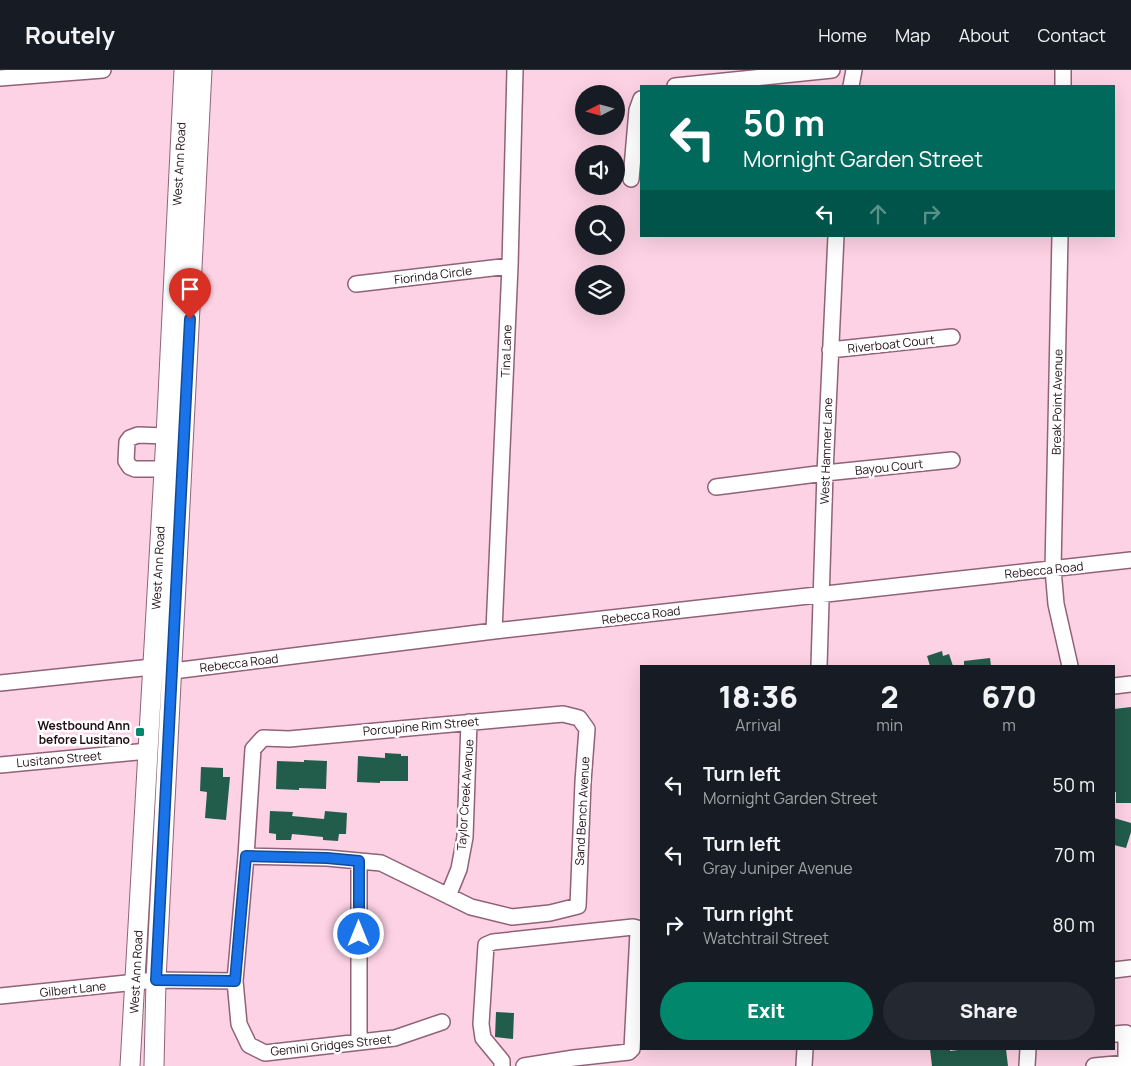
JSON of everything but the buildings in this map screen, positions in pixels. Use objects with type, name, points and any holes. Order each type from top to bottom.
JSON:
[{"type":"main road","name":"West Ann Road","points":[[130,1066],[146,981],[173,671],[184,70]]},
{"type":"main road","name":"West Ann Road","points":[[154,1066],[146,981],[148,751],[152,667],[166,436],[178,378],[202,70]]},
{"type":"street","points":[[0,78],[102,70]]},
{"type":"street","name":"Tina Lane","points":[[494,631],[510,266],[515,70]]},
{"type":"street","points":[[694,85],[770,81],[832,70]]},
{"type":"street","points":[[851,85],[854,70]]},
{"type":"street","points":[[1063,70],[1063,85]]},
{"type":"street","points":[[631,179],[637,110],[640,102]]},
{"type":"street","name":"West Hammer Lane","points":[[819,665],[825,473],[836,237]]},
{"type":"street","name":"Break Point Avenue","points":[[1060,237],[1053,569],[1056,604],[1070,665]]},
{"type":"street","name":"Fiorinda Circle","points":[[356,284],[510,266]]},
{"type":"street","name":"Riverboat Court","points":[[830,350],[952,337]]},
{"type":"street","points":[[164,470],[130,467],[126,461],[127,442],[130,438],[138,435],[166,436]]},
{"type":"street","name":"Bayou Court","points":[[716,487],[825,473],[952,460]]},
{"type":"street","name":"Rebecca Road","points":[[0,683],[152,667],[173,671],[494,631],[1131,560]]},
{"type":"street","points":[[1115,686],[1131,684]]},
{"type":"street","name":"Porcupine Rim Street","points":[[246,856],[254,749],[263,738],[289,739],[563,714],[579,718]]},
{"type":"street","name":"Sand Bench Avenue","points":[[448,896],[471,907],[512,917],[578,906],[587,729],[579,718]]},
{"type":"street","name":"Taylor Creek Avenue","points":[[448,896],[459,869],[465,837],[469,722]]},
{"type":"street","name":"Lusitano Street","points":[[0,765],[148,751]]},
{"type":"street","points":[[235,981],[246,856],[327,858],[381,863],[448,896]]},
{"type":"street","points":[[359,861],[359,1042]]},
{"type":"street","points":[[502,1066],[502,1061],[483,1038],[481,1024],[486,945],[493,942],[637,928],[632,1049],[629,1052],[524,1066]]},
{"type":"street","points":[[1115,970],[1131,968]]},
{"type":"street","name":"Gilbert Lane","points":[[0,996],[146,981],[235,981]]},
{"type":"street","name":"Gemini Gridges Street","points":[[235,981],[239,1024],[249,1045],[265,1053],[395,1038],[442,1022]]},
{"type":"street","points":[[1094,1066],[1126,1064],[1126,1033],[1115,1034]]},
{"type":"street","points":[[804,1066],[805,1050]]},
{"type":"street","points":[[1027,1066],[1028,1050]]},
{"type":"place","name":"Westbound Ann before Lusitano","points":[[140,732]]},
{"type":"route","points":[[190,319],[156,980],[235,981],[246,856],[327,858],[359,861],[359,934]]}]
